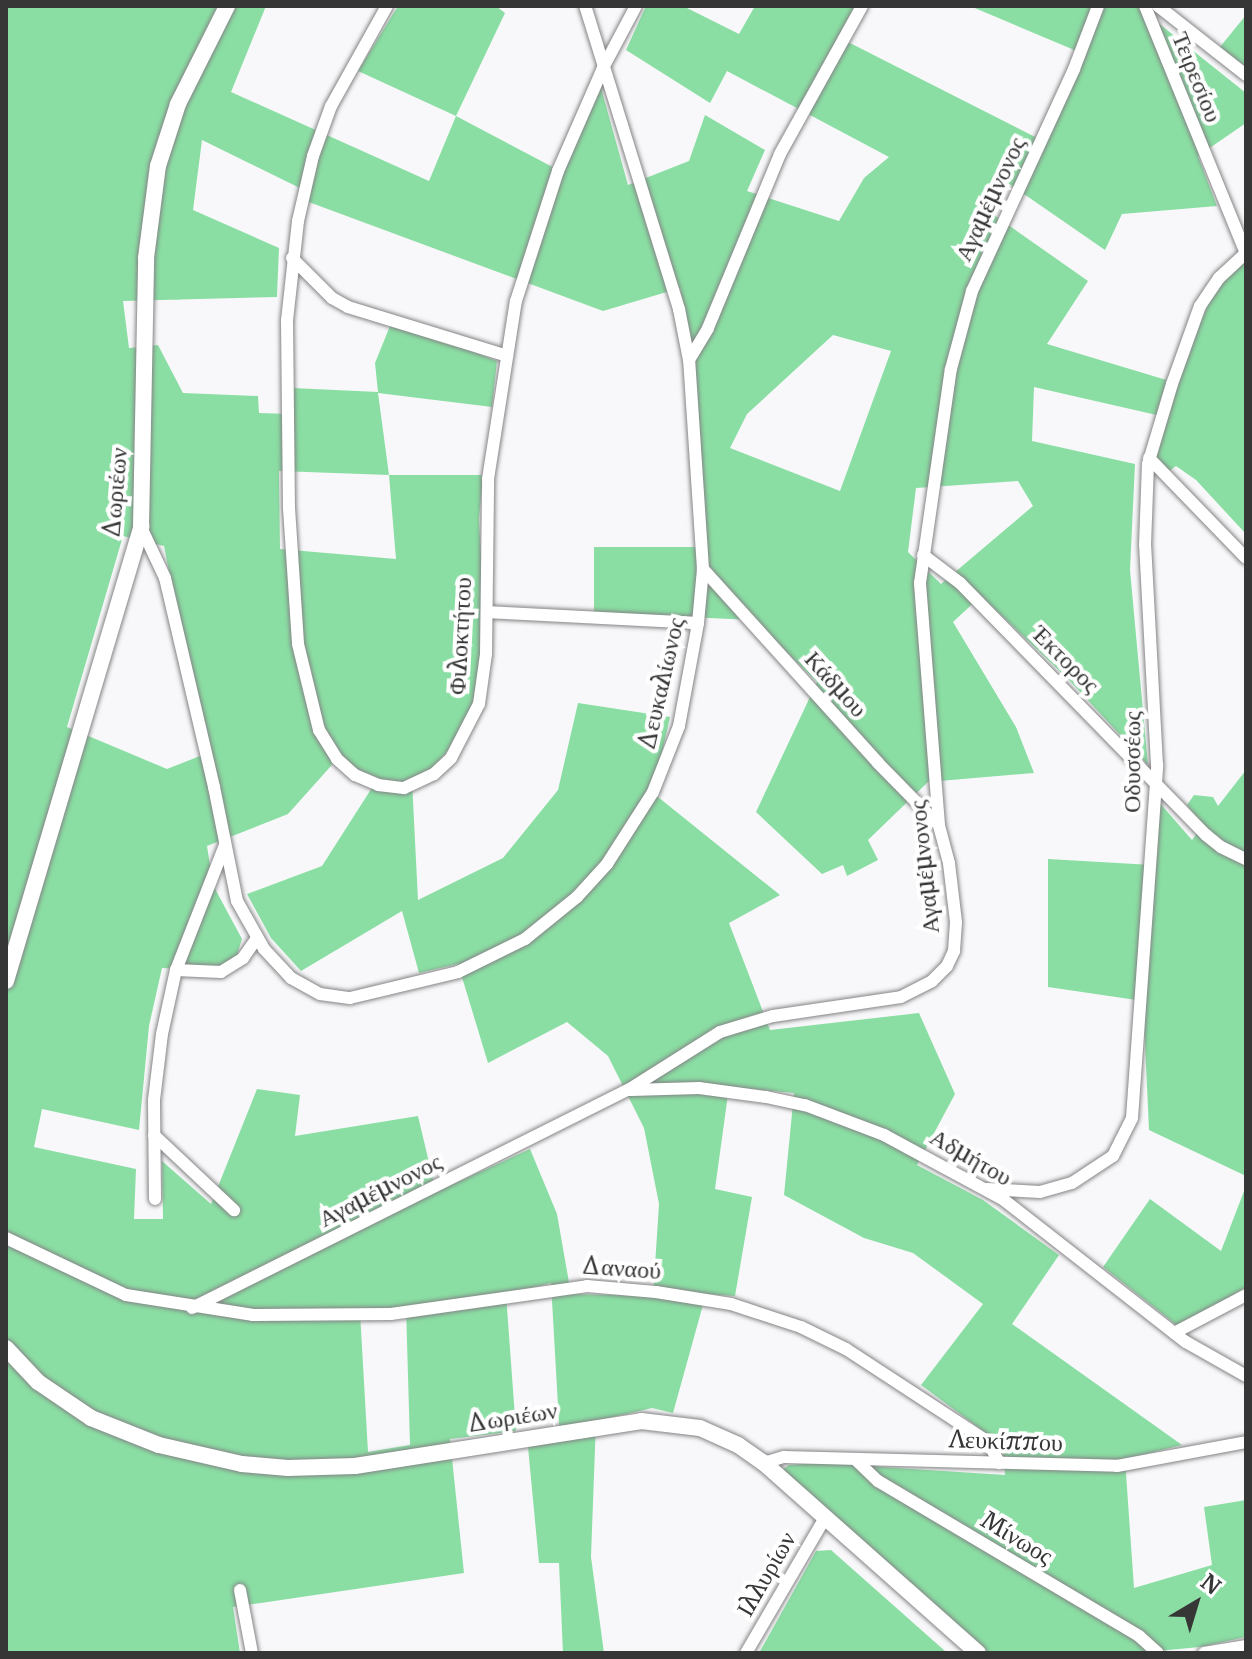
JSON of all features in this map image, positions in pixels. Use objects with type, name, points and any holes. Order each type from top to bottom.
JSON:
[{"type":"street","name":"Δωριέων","points":[[6,981],[141,527],[145,285],[154,185],[173,117],[227,6]]},
{"type":"street","name":"Φιλοκτήτου","points":[[387,6],[348,70],[321,130],[292,258],[287,320],[293,601],[298,644],[319,730],[344,767],[366,782],[404,788],[434,774],[451,758],[479,704],[487,612],[488,479],[521,281],[545,206],[603,68],[636,6]]},
{"type":"street","name":"Δευκαλίωνος","points":[[141,527],[165,578],[237,901],[257,938],[279,967],[300,985],[330,997],[350,998],[458,972],[505,951],[536,931],[577,897],[607,864],[653,792],[679,726],[698,623],[703,569],[689,360],[673,282],[585,6]]},
{"type":"street","points":[[689,360],[708,328],[780,154],[862,6]]},
{"type":"street","name":"Αγαμέμνονος","points":[[192,1308],[628,1090],[729,1028],[773,1016],[901,997],[932,981],[951,958],[956,936],[949,863],[939,825],[921,606],[923,555],[951,369],[966,311],[1074,69],[1098,6]]},
{"type":"street","name":"Τειρεσίου","points":[[1145,6],[1246,253]]},
{"type":"street","points":[[1158,6],[1246,75]]},
{"type":"street","name":"Οδυσσέως","points":[[987,1189],[1040,1192],[1072,1183],[1107,1163],[1127,1133],[1133,1108],[1156,781],[1144,518],[1149,458],[1200,306],[1219,278],[1246,253]]},
{"type":"street","points":[[292,258],[332,298],[348,307],[507,356]]},
{"type":"street","points":[[1149,458],[1246,558]]},
{"type":"street","name":"Έκτορος","points":[[923,555],[960,583],[1214,842],[1246,859]]},
{"type":"street","name":"Κάδμου","points":[[703,569],[868,752],[939,825]]},
{"type":"street","points":[[487,612],[698,623]]},
{"type":"street","points":[[155,1199],[154,1135],[159,1057],[176,970],[226,842]]},
{"type":"street","points":[[176,970],[221,972],[243,958],[257,938]]},
{"type":"street","name":"Αδμήτου","points":[[628,1090],[699,1088],[805,1105],[884,1135],[987,1189],[1174,1333],[1246,1376]]},
{"type":"street","points":[[154,1135],[234,1210]]},
{"type":"street","name":"Δαναού","points":[[6,1238],[113,1290],[192,1308],[273,1316],[351,1317],[432,1311],[587,1286],[664,1293],[731,1304],[791,1323],[846,1349],[988,1442],[999,1463]]},
{"type":"street","points":[[1174,1333],[1246,1295]]},
{"type":"street","name":"Δωριέων","points":[[6,1349],[49,1391],[91,1418],[159,1445],[242,1464],[288,1468],[355,1466],[649,1421],[686,1424],[711,1432],[764,1463],[978,1653]]},
{"type":"street","name":"Λευκίππου","points":[[764,1463],[784,1457],[1117,1466],[1246,1442]]},
{"type":"street","name":"Μίνωος","points":[[855,1459],[878,1481],[1145,1640],[1158,1653]]},
{"type":"street","name":"Ιλλυρίων","points":[[746,1653],[825,1518]]},
{"type":"street","points":[[240,1590],[252,1653]]},
{"type":"street","points":[[1204,1653],[1246,1646]]},
{"type":"green space","points":[[6,6],[266,6],[231,92],[429,181],[456,116],[562,172],[601,88],[628,185],[689,161],[705,115],[765,150],[747,191],[839,221],[864,178],[889,157],[727,71],[710,103],[626,50],[646,6],[683,6],[739,34],[755,6],[865,6],[848,42],[1045,142],[1086,55],[970,6],[1137,6],[1246,93],[1246,123],[1198,156],[1217,206],[1122,214],[1105,250],[1008,183],[994,215],[1088,281],[1047,344],[1173,382],[1210,301],[1246,244],[1246,534],[1196,480],[1176,466],[1168,472],[1150,453],[1161,416],[1034,387],[1032,441],[1135,464],[1130,570],[1148,765],[1069,680],[981,596],[953,622],[1016,727],[1034,773],[928,782],[868,840],[878,860],[847,876],[843,865],[822,874],[756,812],[817,682],[754,620],[594,613],[594,547],[705,547],[695,389],[680,288],[603,311],[306,201],[308,192],[202,140],[193,210],[279,248],[277,297],[123,301],[129,348],[158,345],[183,393],[258,396],[259,413],[290,414],[292,388],[378,392],[375,363],[392,321],[497,361],[492,407],[378,393],[389,475],[483,475],[479,519],[485,629],[479,673],[471,711],[455,742],[431,770],[412,781],[418,900],[503,858],[558,790],[578,703],[670,717],[653,793],[780,895],[729,923],[770,1030],[919,1013],[955,1094],[917,1165],[983,1200],[1059,1255],[1012,1324],[1182,1445],[1125,1459],[1134,1588],[1212,1565],[1204,1507],[1246,1500],[1246,1637],[1200,1647],[1137,1653],[986,1653],[781,1471],[789,1465],[820,1463],[1005,1475],[1002,1445],[921,1385],[983,1304],[913,1253],[864,1238],[784,1195],[794,1093],[729,1087],[715,1189],[752,1197],[735,1296],[706,1294],[673,1413],[652,1408],[596,1421],[591,1557],[604,1653],[563,1653],[559,1563],[539,1563],[528,1447],[560,1441],[551,1283],[506,1294],[516,1431],[450,1439],[464,1573],[233,1607],[240,1653],[6,1653]],"holes":[[[833,335],[891,351],[840,491],[730,448],[747,414]],[[279,471],[389,475],[396,559],[280,549]],[[1018,481],[1033,506],[941,584],[908,552],[916,488]],[[123,536],[164,546],[205,754],[167,769],[67,727]],[[339,757],[375,783],[322,866],[247,894],[271,938],[301,971],[402,911],[419,973],[458,964],[488,1063],[567,1022],[608,1056],[644,1128],[659,1204],[653,1296],[571,1294],[557,1214],[530,1149],[436,1192],[418,1116],[295,1136],[300,1095],[257,1089],[211,1204],[162,1161],[163,1219],[134,1219],[136,1169],[34,1147],[42,1109],[139,1130],[149,1026],[162,968],[200,970],[235,961],[242,939],[213,885],[207,846],[288,814]],[[406,1307],[410,1445],[368,1452],[360,1312]]]},
{"type":"green space","points":[[398,6],[496,6],[505,13],[456,116],[358,71]]},
{"type":"green space","points":[[1246,15],[1246,67],[1220,47]]},
{"type":"green space","points":[[1246,770],[1246,1176],[1149,1130],[1143,1001],[1048,987],[1048,859],[1152,865],[1158,801],[1192,840],[1203,825],[1187,805],[1194,795],[1213,797],[1218,806]]},
{"type":"green space","points":[[1246,1186],[1246,1287],[1179,1327],[1103,1267],[1150,1199],[1221,1251]]},
{"type":"green space","points":[[831,1550],[947,1653],[759,1653],[816,1551]]}]
